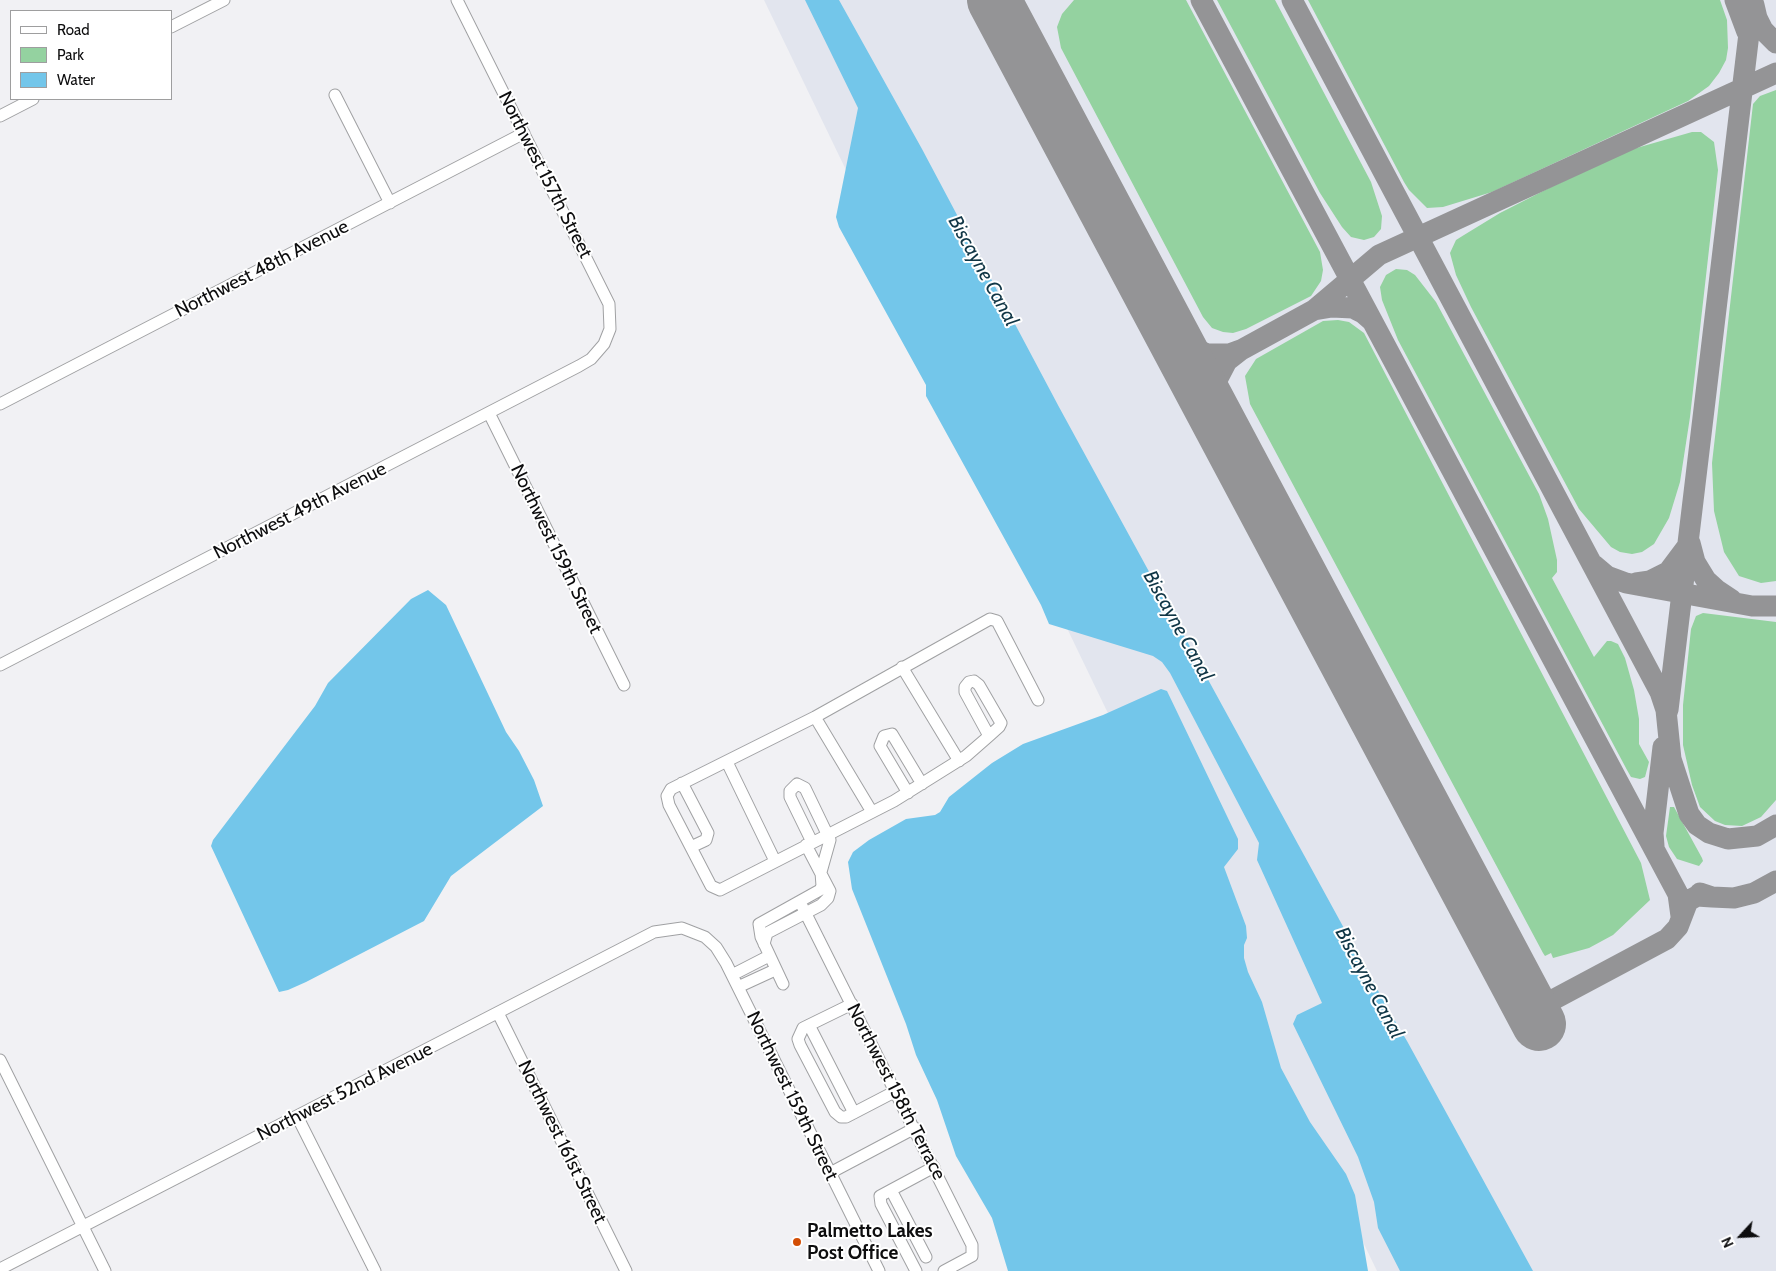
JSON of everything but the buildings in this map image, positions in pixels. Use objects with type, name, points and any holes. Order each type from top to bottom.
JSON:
[{"type":"street","points":[[172,26],[224,0]]},
{"type":"street","name":"Northwest 157th Street","points":[[457,0],[609,304],[610,329],[606,341],[597,353]]},
{"type":"street","points":[[335,95],[390,203]]},
{"type":"street","points":[[0,116],[31,100]]},
{"type":"street","name":"Northwest 48th Avenue","points":[[0,404],[524,132]]},
{"type":"street","name":"Northwest 49th Avenue","points":[[0,665],[579,366],[597,353]]},
{"type":"street","name":"Northwest 159th Street","points":[[488,413],[624,685]]},
{"type":"street","points":[[989,736],[959,761],[908,793],[720,890],[711,886],[669,805],[667,796],[671,789],[815,717],[990,619],[997,621],[1038,700]]},
{"type":"street","points":[[902,667],[959,761]]},
{"type":"street","points":[[815,717],[872,812]]},
{"type":"street","points":[[908,793],[880,746],[884,736],[892,734],[922,784]]},
{"type":"street","points":[[727,762],[775,861]]},
{"type":"street","points":[[682,783],[708,834],[706,840],[691,847]]},
{"type":"street","points":[[783,984],[758,931],[759,924],[803,907],[822,886],[820,872],[790,796],[790,791],[798,784],[805,788],[828,834],[828,849],[820,872]]},
{"type":"street","name":"Northwest 158th Terrace","points":[[803,907],[972,1245],[972,1256],[944,1271]]},
{"type":"street","name":"Northwest 52nd Avenue","points":[[0,1269],[654,932],[675,929],[694,931]]},
{"type":"street","name":"Northwest 159th Street","points":[[694,931],[705,937],[716,947],[732,975],[879,1271]]},
{"type":"street","points":[[732,975],[769,956]]},
{"type":"street","points":[[738,987],[775,970]]},
{"type":"street","points":[[852,1004],[810,1025],[854,1113],[896,1091]]},
{"type":"street","name":"Northwest 161st Street","points":[[498,1013],[626,1271]]},
{"type":"street","name":"Northwest 159th Street","points":[[810,1025],[800,1033],[800,1045],[838,1116],[846,1117],[854,1113]]},
{"type":"street","points":[[0,1060],[105,1271]]},
{"type":"street","points":[[297,1116],[375,1271]]},
{"type":"street","points":[[830,1173],[915,1128]]},
{"type":"street","points":[[916,1271],[881,1204],[880,1196],[934,1167]]},
{"type":"street","points":[[891,1190],[926,1257]]},
{"type":"shaded area","points":[[764,0],[1776,0],[1776,1271],[1377,1271]]},
{"type":"green space","points":[[1074,0],[1186,0],[1320,252],[1323,270],[1321,281],[1311,296],[1246,329],[1233,333],[1212,328],[1203,317],[1061,48],[1057,27],[1062,14]]},
{"type":"green space","points":[[1217,0],[1275,0],[1371,182],[1382,216],[1381,229],[1374,237],[1364,240],[1351,237],[1342,227],[1320,193]]},
{"type":"green space","points":[[1308,0],[1720,0],[1727,20],[1728,48],[1726,60],[1719,73],[1709,86],[1688,101],[1492,192],[1443,207],[1427,208],[1409,190],[1404,182]]},
{"type":"green space","points":[[1776,90],[1776,581],[1761,583],[1739,576],[1724,552],[1714,511],[1712,463],[1753,104],[1760,96]]},
{"type":"green space","points":[[1692,132],[1701,132],[1714,142],[1718,170],[1690,417],[1680,482],[1669,518],[1654,544],[1642,552],[1632,554],[1620,552],[1611,547],[1579,509],[1471,307],[1456,275],[1450,253],[1456,240],[1500,213],[1549,188],[1633,149]]},
{"type":"green space","points":[[1396,269],[1407,270],[1415,275],[1436,302],[1539,494],[1548,519],[1557,560],[1557,572],[1552,578],[1594,657],[1607,641],[1611,641],[1618,644],[1625,658],[1634,690],[1639,719],[1639,744],[1649,762],[1645,777],[1640,779],[1631,777],[1627,770],[1398,340],[1382,300],[1380,287],[1386,275]]},
{"type":"green space","points":[[1338,320],[1349,322],[1364,333],[1641,863],[1650,900],[1613,935],[1589,948],[1553,958],[1551,953],[1545,956],[1543,953],[1250,404],[1245,376],[1256,359],[1323,321]]},
{"type":"green space","points":[[1703,613],[1776,622],[1776,800],[1761,817],[1742,826],[1725,825],[1715,821],[1700,807],[1692,785],[1683,745],[1683,705],[1691,629],[1696,616]]},
{"type":"green space","points":[[1670,807],[1674,807],[1702,858],[1703,861],[1699,866],[1677,859],[1669,847],[1666,836]]},
{"type":"water","name":"Biscayne Canal","points":[[805,0],[839,0],[922,149],[1059,407],[1533,1271],[1400,1271],[1378,1228],[1374,1202],[1358,1157],[1293,1024],[1297,1015],[1322,1003],[1257,860],[1259,843],[1170,673],[1162,662],[1153,656],[1049,624],[1041,605],[926,396],[926,385],[839,227],[836,217],[858,108]]},
{"type":"water","points":[[428,590],[446,605],[506,732],[519,751],[534,780],[543,806],[451,876],[424,921],[306,982],[279,992],[211,846],[213,840],[315,706],[328,683],[411,599]]},
{"type":"water","points":[[1161,689],[1167,691],[1238,839],[1238,849],[1224,867],[1246,926],[1247,938],[1244,945],[1244,958],[1248,972],[1262,1002],[1281,1068],[1310,1122],[1346,1174],[1355,1195],[1368,1271],[1008,1271],[992,1218],[956,1156],[937,1100],[916,1055],[906,1024],[852,889],[848,862],[853,852],[869,840],[906,819],[935,815],[940,812],[949,797],[992,763],[1023,744],[1103,715]]},
{"type":"taxiway","points":[[1011,32],[1013,0]]},
{"type":"taxiway","points":[[1201,0],[1678,894],[1681,916]]},
{"type":"taxiway","points":[[1292,0],[1660,692],[1666,710],[1671,759],[1689,814],[1697,825],[1709,833],[1728,839],[1757,836],[1776,825]]},
{"type":"taxiway","points":[[1735,0],[1747,32]]},
{"type":"taxiway","points":[[1668,710],[1753,0]]},
{"type":"taxiway","points":[[1754,5],[1757,18],[1763,30],[1776,43]]},
{"type":"taxiway","points":[[1214,413],[1215,384],[1227,361],[1241,350],[1314,310],[1379,255],[1776,73]]},
{"type":"taxiway","points":[[1314,310],[1332,307],[1353,308],[1371,320]]},
{"type":"taxiway","points":[[1173,336],[1186,345],[1207,354],[1229,354],[1240,350]]},
{"type":"taxiway","points":[[1690,543],[1695,562],[1706,580],[1732,600]]},
{"type":"taxiway","points":[[1636,583],[1650,581],[1668,572],[1686,548]]},
{"type":"taxiway","points":[[1594,565],[1607,576],[1626,583],[1752,606],[1776,606]]},
{"type":"taxiway","points":[[1654,846],[1653,833],[1663,747]]},
{"type":"taxiway","points":[[1700,893],[1712,897],[1734,898],[1754,893],[1776,881]]},
{"type":"taxiway","points":[[1532,1011],[1667,939],[1678,927],[1688,901],[1697,896],[1712,897]]},
{"type":"runway","points":[[994,0],[1539,1024]]},
{"type":"place","name":"Palmetto Lakes Post Office","points":[[797,1242]]}]
